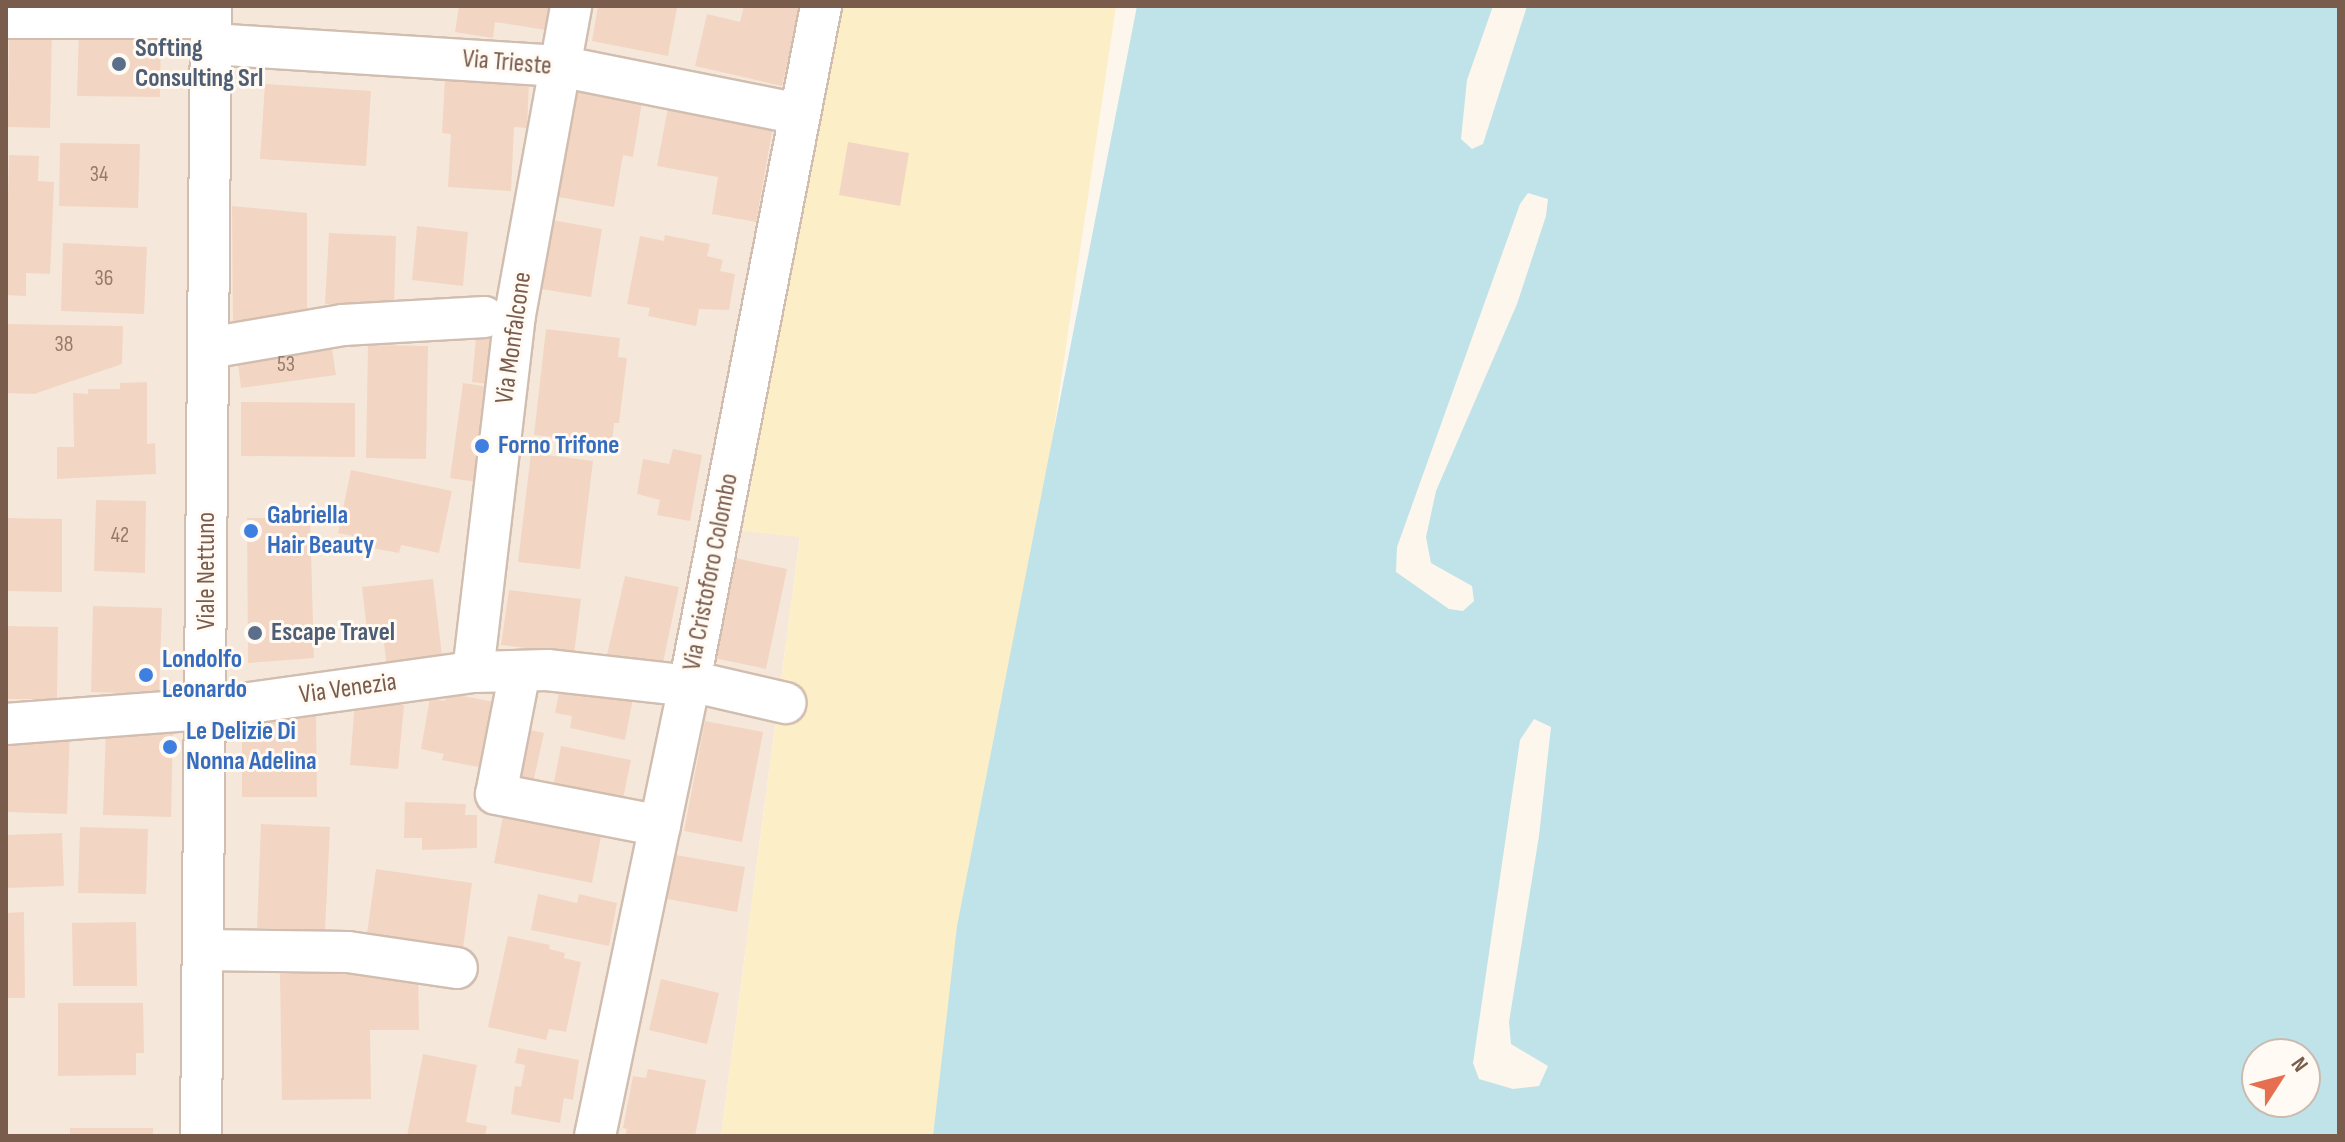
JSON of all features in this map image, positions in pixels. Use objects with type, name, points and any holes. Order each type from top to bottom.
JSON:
[{"type":"street","name":"Via Monfalcone","points":[[473,672],[515,315],[571,6]]},
{"type":"street","name":"Via Cristoforo Colombo","points":[[595,1136],[690,684],[821,6]]},
{"type":"street","name":"Via Trieste","points":[[6,18],[211,23],[559,66],[799,114]]},
{"type":"street","name":"Viale Nettuno","points":[[201,1136],[211,23]]},
{"type":"street","points":[[209,348],[343,325],[485,317]]},
{"type":"street","name":"Via Venezia","points":[[6,724],[206,709],[473,672],[547,670],[690,684],[785,703]]},
{"type":"street","points":[[520,671],[496,794],[660,826]]},
{"type":"street","points":[[203,950],[348,952],[457,968]]},
{"type":"shaded area","points":[[6,6],[836,6],[743,530],[800,536],[721,1136],[6,1136]]},
{"type":"sand","points":[[836,6],[1116,6],[950,1136],[721,1136],[800,537],[743,531]]},
{"type":"water","points":[[1137,6],[2339,6],[2339,1136],[933,1136],[957,926]]},
{"type":"pier","points":[[1493,6],[1527,6],[1483,144],[1472,149],[1461,139],[1467,80]]},
{"type":"pier","points":[[1528,193],[1548,199],[1546,216],[1517,304],[1436,491],[1426,537],[1431,563],[1472,586],[1474,601],[1463,611],[1449,609],[1396,572],[1397,547],[1520,204]]},
{"type":"pier","points":[[1534,719],[1551,727],[1539,836],[1509,1022],[1511,1044],[1548,1066],[1539,1086],[1513,1089],[1479,1079],[1473,1063],[1520,740]]},
{"type":"building","points":[[459,6],[550,6],[546,30],[495,22],[493,38],[455,32]]},
{"type":"building","points":[[598,6],[677,8],[668,56],[592,41]]},
{"type":"building","points":[[744,6],[800,6],[782,86],[695,66],[707,14],[740,22]]},
{"type":"building","points":[[9,26],[52,27],[50,128],[8,127]]},
{"type":"building","name":"Softing Consulting Srl","points":[[79,30],[161,32],[160,97],[77,96]]},
{"type":"building","points":[[573,77],[644,90],[633,157],[623,155],[614,207],[553,196]]},
{"type":"building","points":[[445,78],[529,83],[527,128],[514,127],[511,191],[448,187],[451,134],[442,133]]},
{"type":"building","points":[[265,84],[371,91],[366,166],[260,159]]},
{"type":"building","points":[[670,97],[775,116],[756,222],[712,214],[718,177],[657,166]]},
{"type":"building","points":[[848,142],[909,153],[900,206],[839,195]]},
{"type":"building","points":[[60,143],[140,144],[138,208],[59,206]]},
{"type":"building","points":[[9,155],[39,156],[38,181],[54,182],[50,274],[26,273],[26,296],[6,295]]},
{"type":"building","points":[[232,206],[307,213],[307,318],[233,330]]},
{"type":"building","points":[[552,220],[602,229],[591,297],[541,289]]},
{"type":"building","points":[[417,226],[468,232],[463,286],[412,280]]},
{"type":"building","points":[[329,233],[396,236],[394,308],[325,304]]},
{"type":"building","points":[[665,235],[710,244],[707,256],[723,260],[720,271],[735,274],[729,310],[699,309],[696,326],[648,316],[650,308],[627,304],[640,236],[664,241]]},
{"type":"building","points":[[63,243],[147,247],[144,314],[61,311]]},
{"type":"building","points":[[6,324],[123,326],[122,364],[34,394],[6,393]]},
{"type":"building","points":[[477,325],[504,328],[498,385],[472,382]]},
{"type":"building","points":[[546,329],[620,338],[618,357],[627,358],[619,423],[614,423],[612,444],[534,435]]},
{"type":"building","points":[[331,343],[336,375],[241,388],[237,355]]},
{"type":"building","points":[[368,345],[428,346],[426,459],[366,458]]},
{"type":"building","points":[[147,382],[147,444],[155,443],[156,474],[57,479],[57,447],[74,447],[73,393],[88,394],[88,389],[120,389],[120,383]]},
{"type":"building","points":[[463,383],[496,388],[483,483],[450,478]]},
{"type":"building","points":[[241,402],[355,403],[355,457],[241,456]]},
{"type":"building","points":[[673,449],[702,455],[690,521],[657,515],[660,500],[637,494],[643,459],[669,464]]},
{"type":"building","points":[[531,453],[593,461],[580,569],[518,562]]},
{"type":"building","points":[[351,470],[452,491],[439,553],[401,545],[399,553],[361,546],[363,538],[338,533]]},
{"type":"building","points":[[96,500],[146,501],[145,573],[94,571]]},
{"type":"building","points":[[310,517],[314,658],[248,663],[247,518]]},
{"type":"building","points":[[6,518],[62,519],[62,592],[6,591]]},
{"type":"building","points":[[735,558],[787,569],[766,669],[714,658]]},
{"type":"building","points":[[625,576],[679,587],[662,667],[607,655]]},
{"type":"building","points":[[433,579],[442,656],[387,666],[382,629],[367,631],[362,587]]},
{"type":"building","points":[[509,590],[581,599],[574,654],[501,645]]},
{"type":"building","points":[[93,606],[162,608],[159,694],[91,692]]},
{"type":"building","points":[[6,626],[58,627],[57,699],[6,699]]},
{"type":"building","points":[[562,678],[634,693],[625,740],[570,728],[572,716],[555,713]]},
{"type":"building","points":[[447,693],[494,702],[493,770],[442,760],[444,754],[421,749],[430,698],[445,701]]},
{"type":"building","points":[[355,701],[404,705],[398,769],[350,765]]},
{"type":"building","points":[[242,713],[316,713],[317,797],[242,797]]},
{"type":"building","points":[[705,721],[763,732],[742,842],[684,831]]},
{"type":"building","points":[[106,727],[173,729],[171,817],[103,815]]},
{"type":"building","points":[[517,727],[544,733],[531,792],[504,786]]},
{"type":"building","points":[[70,731],[67,814],[6,812],[6,741]]},
{"type":"building","points":[[561,746],[631,760],[620,813],[551,798]]},
{"type":"building","points":[[405,802],[466,804],[465,815],[477,815],[477,848],[422,850],[422,838],[404,838]]},
{"type":"building","points":[[505,806],[603,826],[592,883],[494,863]]},
{"type":"building","points":[[261,824],[330,827],[325,931],[257,928]]},
{"type":"building","points":[[80,827],[148,829],[146,894],[78,893]]},
{"type":"building","points":[[62,833],[64,886],[6,888],[6,835]]},
{"type":"building","points":[[670,854],[745,867],[737,912],[662,898]]},
{"type":"building","points":[[376,869],[472,883],[462,955],[366,941]]},
{"type":"building","points":[[538,894],[577,903],[579,894],[617,903],[609,946],[531,930]]},
{"type":"building","points":[[24,912],[25,998],[6,998],[6,913]]},
{"type":"building","points":[[136,922],[137,986],[73,986],[72,923]]},
{"type":"building","points":[[508,936],[550,945],[549,949],[565,953],[564,958],[581,962],[566,1032],[549,1029],[546,1040],[488,1027]]},
{"type":"building","points":[[418,966],[419,1030],[370,1030],[371,1099],[282,1100],[280,974],[364,973]]},
{"type":"building","points":[[661,979],[719,993],[707,1044],[649,1030]]},
{"type":"building","points":[[58,1003],[143,1003],[144,1053],[136,1053],[136,1075],[58,1076]]},
{"type":"building","points":[[518,1048],[579,1060],[573,1100],[564,1098],[560,1123],[511,1114],[515,1086],[521,1087],[525,1065],[515,1063]]},
{"type":"building","points":[[423,1054],[477,1065],[466,1122],[487,1126],[485,1136],[407,1136]]},
{"type":"building","points":[[648,1069],[706,1080],[695,1136],[625,1136],[627,1129],[623,1128],[633,1076],[646,1078]]},
{"type":"building","points":[[70,1128],[153,1128],[153,1136],[70,1136]]},
{"type":"place","name":"Softing Consulting Srl","points":[[119,64]]},
{"type":"place","name":"Forno Trifone","points":[[482,446]]},
{"type":"place","name":"Gabriella Hair Beauty","points":[[251,531]]},
{"type":"place","name":"Escape Travel","points":[[255,633]]},
{"type":"place","name":"Londolfo Leonardo","points":[[146,675]]},
{"type":"place","name":"Le Delizie Di Nonna Adelina","points":[[170,747]]}]
